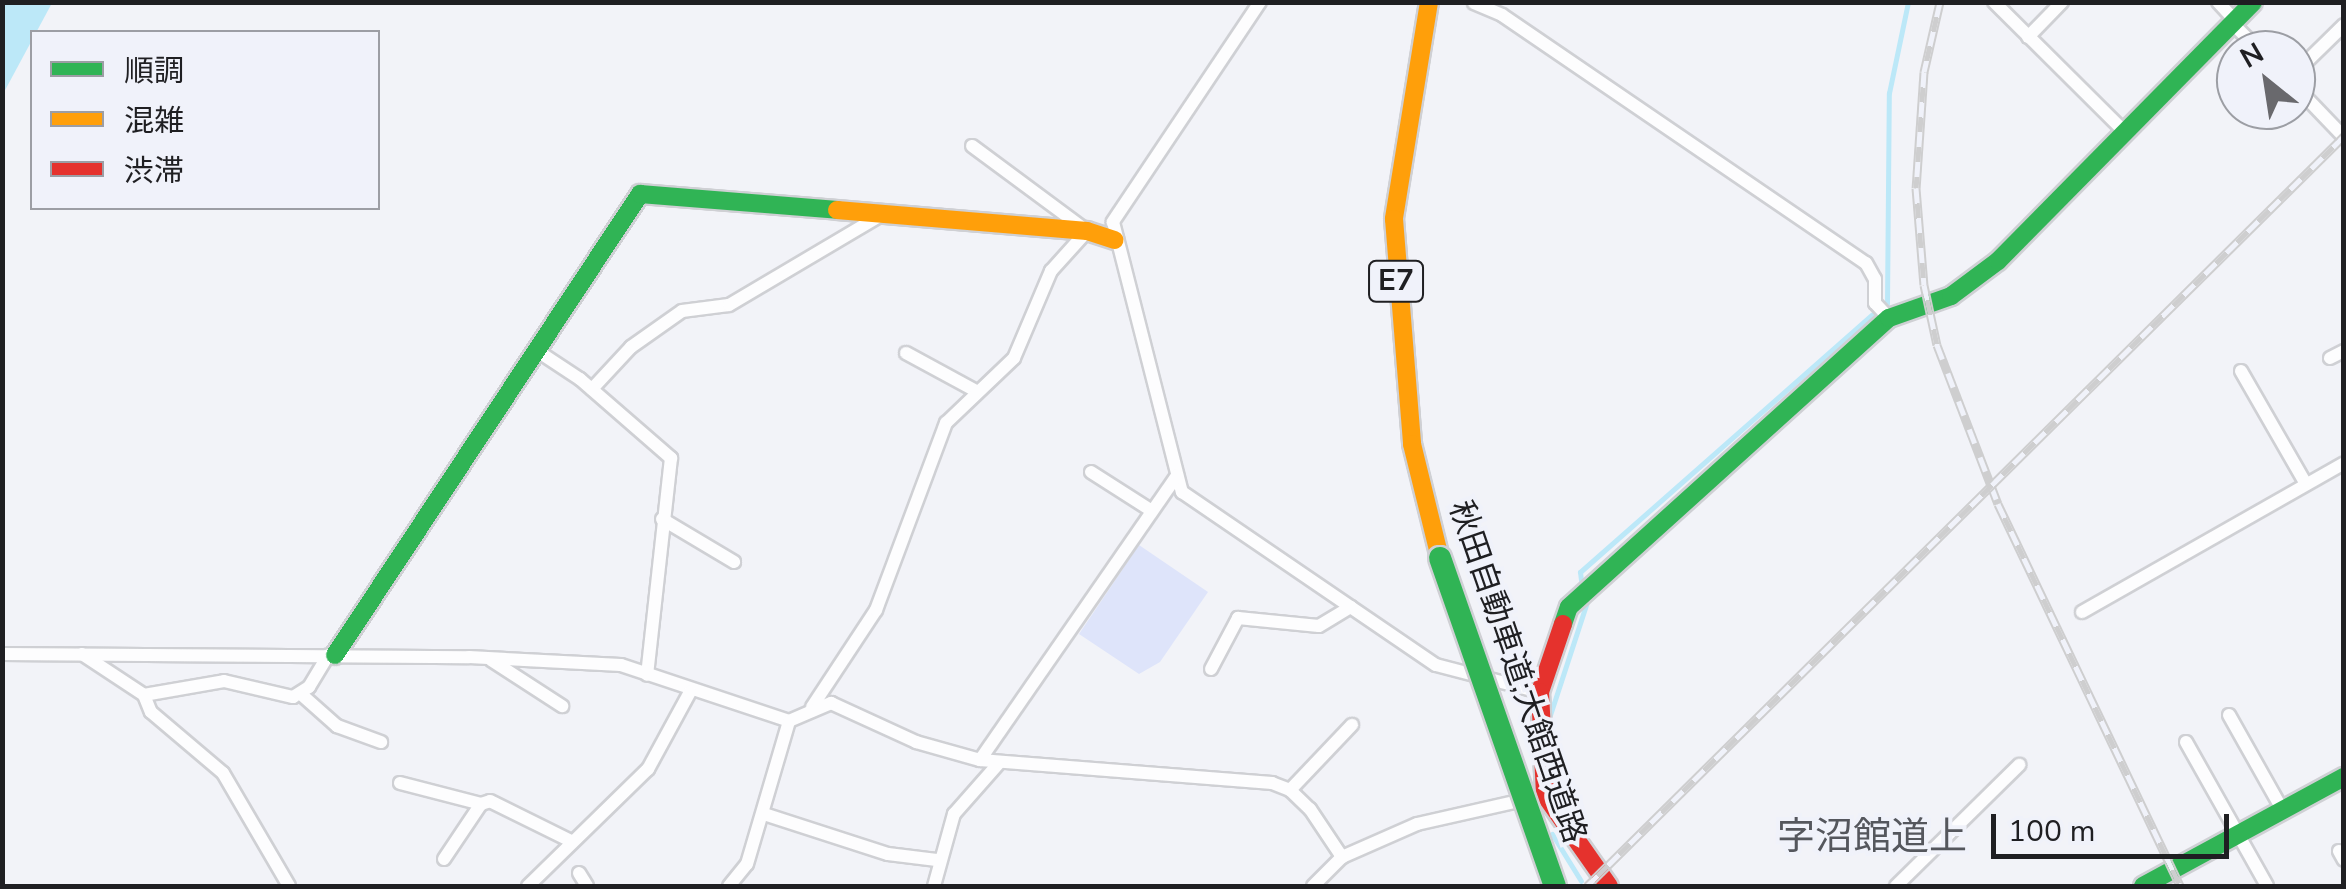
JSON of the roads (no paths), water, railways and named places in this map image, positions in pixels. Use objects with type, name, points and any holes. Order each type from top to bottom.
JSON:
[{"type":"main road","name":"秋田自動車道;大館西道路","points":[[1429,2],[1394,219],[1412,444],[1440,558],[1555,886]]},
{"type":"main road","points":[[1609,886],[1546,795],[1540,692],[1569,607],[1889,318],[1951,296],[1998,261],[2253,2]]},
{"type":"main road","points":[[332,655],[640,194],[878,217],[1087,230],[1114,240]]},
{"type":"main road","points":[[2143,886],[2344,777]]},
{"type":"street","points":[[1260,2],[1113,222],[1114,240],[1182,492],[1436,665],[1540,692]]},
{"type":"street","points":[[1994,2],[2124,131]]},
{"type":"street","points":[[2028,36],[2062,2]]},
{"type":"street","points":[[2218,2],[2241,30]]},
{"type":"street","points":[[1474,3],[1502,8],[1866,263],[1875,280],[1875,303],[1889,318]]},
{"type":"street","points":[[2316,52],[2344,25]]},
{"type":"street","points":[[2316,108],[2344,137]]},
{"type":"street","points":[[730,886],[748,864],[790,721],[810,709],[876,610],[946,422],[1014,358],[1050,271],[1087,230],[972,146]]},
{"type":"street","points":[[592,389],[631,347],[682,311],[730,305],[878,217]]},
{"type":"street","points":[[536,350],[592,389],[671,458],[647,675]]},
{"type":"street","points":[[2330,358],[2344,351]]},
{"type":"street","points":[[906,353],[976,390]]},
{"type":"street","points":[[2241,371],[2306,484]]},
{"type":"street","points":[[2082,612],[2344,463]]},
{"type":"street","points":[[1091,472],[1152,511]]},
{"type":"street","points":[[980,760],[1177,476]]},
{"type":"street","points":[[662,519],[734,562]]},
{"type":"street","points":[[1211,669],[1238,618],[1319,626],[1351,606]]},
{"type":"street","points":[[4,653],[489,658],[621,665],[690,692],[790,721]]},
{"type":"street","points":[[80,653],[144,695],[151,712],[222,774],[289,886]]},
{"type":"street","points":[[302,695],[332,655]]},
{"type":"street","points":[[489,658],[562,706]]},
{"type":"street","points":[[144,695],[224,681],[302,695],[337,726],[381,742]]},
{"type":"street","points":[[528,886],[648,769],[690,692]]},
{"type":"street","points":[[810,709],[848,707],[916,742],[980,760],[1290,790],[1342,858]]},
{"type":"street","points":[[2230,715],[2283,811]]},
{"type":"street","points":[[1290,790],[1352,726]]},
{"type":"street","points":[[2186,742],[2267,886]]},
{"type":"street","points":[[934,886],[937,860],[954,814],[999,763]]},
{"type":"street","points":[[1896,886],[2019,765]]},
{"type":"street","points":[[400,783],[481,804],[500,803],[571,841]]},
{"type":"street","points":[[1313,886],[1342,858],[1417,824],[1546,795]]},
{"type":"street","points":[[444,859],[481,804]]},
{"type":"street","points":[[764,814],[888,854],[937,860]]},
{"type":"street","points":[[579,873],[587,886]]},
{"type":"waterway","points":[[1887,304],[1889,93],[1908,2]]},
{"type":"waterway","points":[[1581,580],[1580,572],[1872,315]]},
{"type":"waterway","points":[[1550,715],[1587,602]]},
{"type":"waterway","points":[[1552,834],[1581,881]]},
{"type":"railway","points":[[1940,2],[1924,72],[1916,188],[1924,285],[1937,345],[1998,504],[2180,886]]},
{"type":"railway","points":[[1587,886],[2344,136]]},
{"type":"district","name":"字沼館道上","points":[[1872,837]]}]
